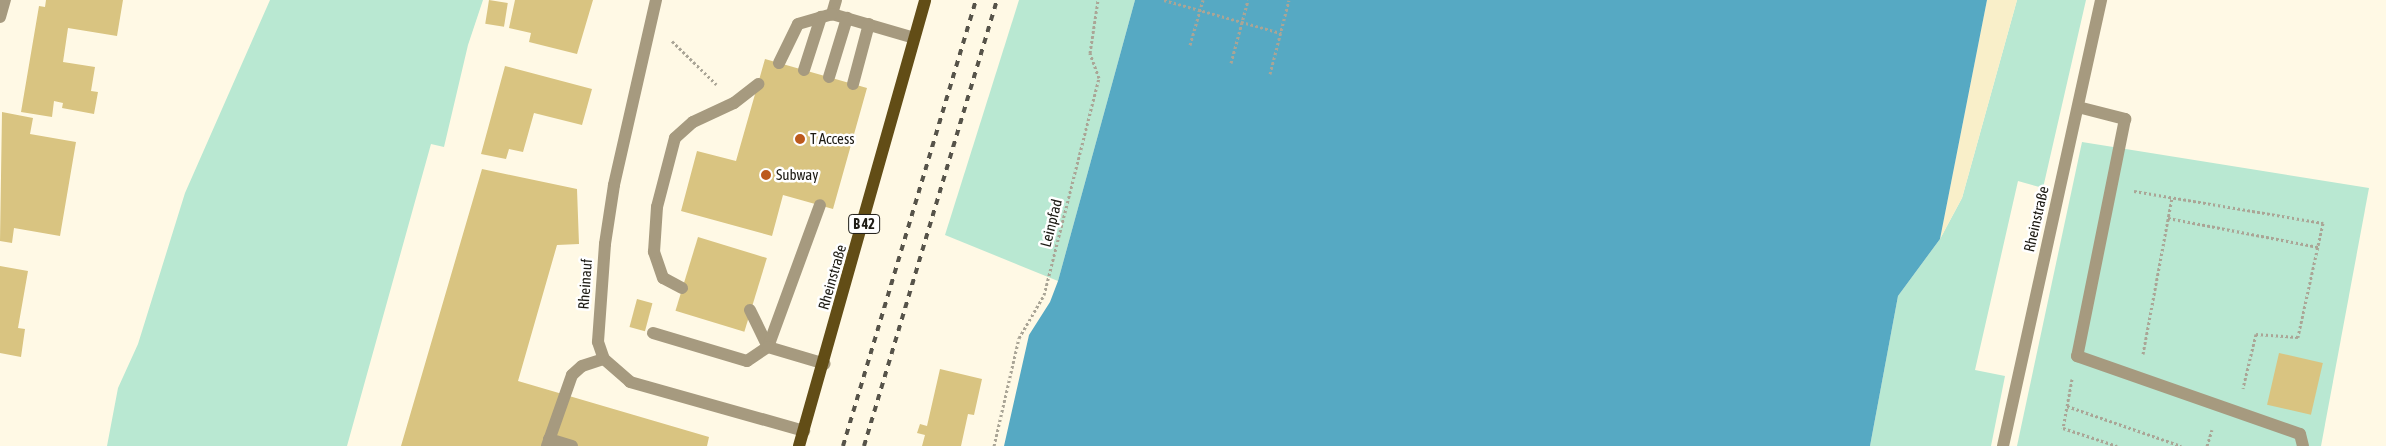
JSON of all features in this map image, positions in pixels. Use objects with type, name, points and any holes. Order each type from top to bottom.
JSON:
[{"type":"main road","name":"Rheinstraße","points":[[799,446],[825,364],[925,0]]},
{"type":"street","points":[[0,16],[5,0]]},
{"type":"street","name":"Rheinauf","points":[[604,359],[598,327],[605,244],[656,0]]},
{"type":"street","points":[[804,70],[827,16],[836,0]]},
{"type":"street","name":"Rheinstraße","points":[[2003,446],[2101,0]]},
{"type":"street","points":[[779,63],[798,24],[827,16],[847,18],[914,38]]},
{"type":"street","points":[[829,78],[847,18]]},
{"type":"street","points":[[853,84],[869,24]]},
{"type":"street","points":[[682,288],[663,278],[654,252],[657,207],[675,138],[693,122],[734,102],[758,84]]},
{"type":"street","points":[[2078,107],[2125,119],[2109,187],[2077,356],[2300,434],[2303,446]]},
{"type":"street","points":[[653,333],[747,361],[768,347],[820,205]]},
{"type":"street","points":[[750,310],[768,347],[825,364]]},
{"type":"street","points":[[572,446],[548,443],[572,375],[582,366],[604,359],[630,382],[804,431]]},
{"type":"path","name":"Leinpfad","points":[[994,446],[1019,338],[1044,295],[1099,78],[1090,53],[1098,0]]},
{"type":"path","points":[[1164,0],[1281,33]]},
{"type":"path","points":[[1190,45],[1203,0]]},
{"type":"path","points":[[1230,63],[1248,0]]},
{"type":"path","points":[[1270,74],[1289,0]]},
{"type":"path","points":[[650,24],[734,102]]},
{"type":"path","points":[[2109,187],[2323,223],[2298,337],[2256,334],[2237,411]]},
{"type":"path","points":[[2139,377],[2172,197]]},
{"type":"path","points":[[2168,218],[2318,247]]},
{"type":"path","points":[[2077,356],[2063,428],[2117,446]]},
{"type":"path","points":[[2067,406],[2181,446]]},
{"type":"green space","points":[[270,0],[483,0],[468,45],[444,147],[431,144],[347,446],[107,446],[118,388],[138,344],[185,193]]},
{"type":"green space","points":[[1019,0],[1135,0],[1058,281],[945,235]]},
{"type":"green space","points":[[2017,0],[2086,0],[2043,188],[2018,181],[1975,370],[2005,376],[1991,446],[1870,446],[1898,296],[1940,239],[1962,198]]},
{"type":"green space","points":[[2082,142],[2369,188],[2321,446],[2017,446]]},
{"type":"sand","points":[[1987,0],[2017,0],[1962,198],[1940,239]]},
{"type":"water","points":[[1135,0],[1987,0],[1940,239],[1898,296],[1870,446],[1004,446],[1029,335],[1050,302],[1058,281]]},
{"type":"building","points":[[46,0],[123,0],[117,36],[68,28],[63,62],[95,67],[91,91],[98,92],[94,114],[62,108],[63,103],[54,101],[52,117],[21,112],[39,6],[45,7]]},
{"type":"building","points":[[489,0],[508,3],[504,27],[485,24]]},
{"type":"building","points":[[515,0],[593,0],[577,54],[529,42],[531,33],[509,28]]},
{"type":"building","points":[[765,59],[867,88],[833,209],[783,195],[772,236],[681,211],[697,151],[736,161]]},
{"type":"building","points":[[505,66],[592,89],[582,125],[534,113],[523,152],[509,149],[506,159],[481,154]]},
{"type":"building","points":[[2,112],[33,118],[30,134],[76,142],[60,236],[14,228],[12,243],[0,241]]},
{"type":"building","points":[[482,169],[577,189],[579,244],[557,245],[518,381],[709,437],[707,446],[401,446]]},
{"type":"building","points":[[698,237],[767,258],[744,332],[675,311]]},
{"type":"building","points":[[0,266],[28,271],[18,328],[25,329],[21,357],[0,353]]},
{"type":"building","points":[[637,299],[652,303],[645,331],[629,327]]},
{"type":"building","points":[[2279,353],[2323,363],[2311,415],[2267,405]]},
{"type":"building","points":[[940,369],[982,379],[974,415],[968,414],[961,446],[922,446],[925,435],[917,433],[920,424],[927,426]]},
{"type":"railway","points":[[843,446],[976,0]]},
{"type":"railway","points":[[864,446],[997,0]]},
{"type":"place","name":"T Access","points":[[800,139]]},
{"type":"place","name":"Subway","points":[[766,175]]}]
